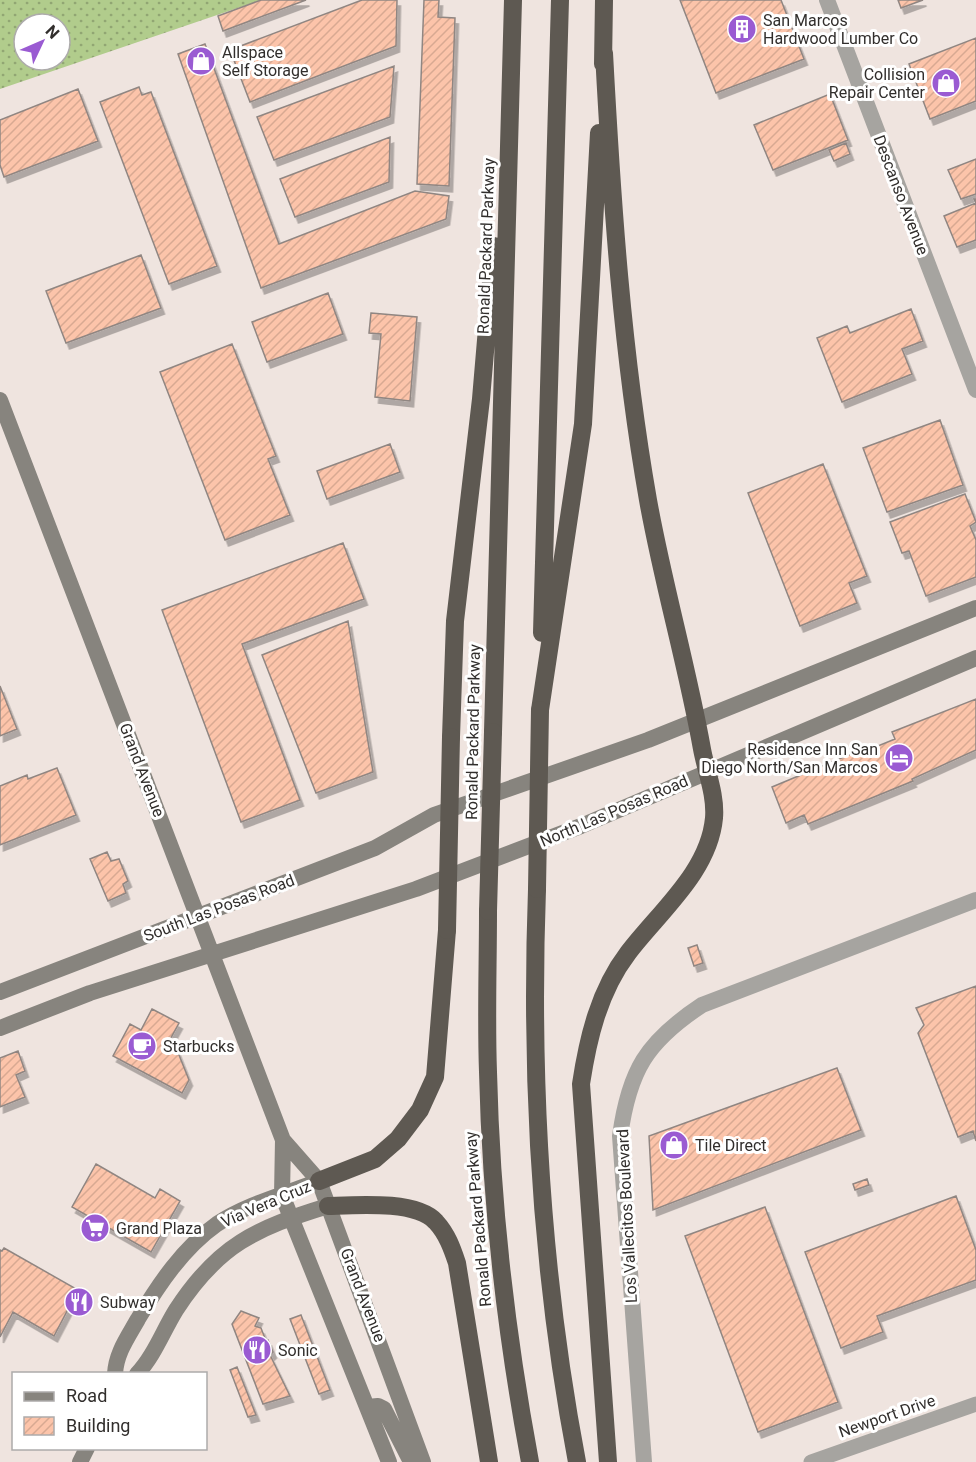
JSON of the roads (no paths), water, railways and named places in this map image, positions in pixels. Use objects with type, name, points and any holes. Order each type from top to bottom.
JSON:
[{"type":"highway","name":"Ronald Packard Parkway","points":[[513,0],[488,911],[488,1070],[493,1187],[504,1300],[530,1462]]},
{"type":"highway","points":[[560,0],[534,978],[539,1167],[564,1392],[577,1462]]},
{"type":"highway","points":[[540,710],[583,424],[604,53],[604,0]]},
{"type":"highway","points":[[319,1181],[375,1159],[398,1139],[420,1110],[435,1077],[447,930],[455,621],[481,399],[512,38]]},
{"type":"highway","points":[[604,53],[614,219],[630,381],[648,502],[714,808],[708,843],[697,867],[627,954],[608,988],[587,1044],[582,1094],[608,1462]]},
{"type":"highway","points":[[328,1206],[415,1209],[435,1220],[449,1238],[462,1286],[489,1462]]},
{"type":"main road","name":"Grand Avenue","points":[[0,400],[283,1140],[319,1181],[423,1462]]},
{"type":"main road","points":[[697,721],[976,608]]},
{"type":"main road","name":"North Las Posas Road","points":[[213,954],[416,889],[581,826],[976,658]]},
{"type":"main road","name":"South Las Posas Road","points":[[0,992],[375,848],[434,815],[697,721]]},
{"type":"main road","points":[[0,1028],[90,993],[213,954]]},
{"type":"main road","name":"Grand Avenue","points":[[283,1140],[282,1195],[389,1462]]},
{"type":"main road","name":"Via Vera Cruz","points":[[115,1372],[116,1359],[152,1295],[188,1250],[217,1225],[282,1195],[319,1181]]},
{"type":"main road","name":"Via Vera Cruz","points":[[138,1372],[195,1281],[230,1247],[264,1227],[328,1206]]},
{"type":"main road","points":[[367,1407],[378,1406],[384,1409],[411,1462]]},
{"type":"street","name":"Descanso Avenue","points":[[827,0],[976,390]]},
{"type":"street","name":"Los Vallecitos Boulevard","points":[[644,1462],[620,1136],[625,1105],[634,1073],[658,1040],[677,1021],[702,1005],[976,900]]},
{"type":"street","name":"Newport Drive","points":[[811,1462],[976,1404]]},
{"type":"place","name":"San Marcos Hardwood Lumber Co","points":[[742,29]]},
{"type":"place","name":"Allspace Self Storage","points":[[201,61]]},
{"type":"place","name":"Collision Repair Center","points":[[946,83]]},
{"type":"place","name":"Residence Inn San Diego North/San Marcos","points":[[899,758]]},
{"type":"place","name":"Starbucks","points":[[142,1046]]},
{"type":"place","name":"Tile Direct","points":[[674,1145]]},
{"type":"place","name":"Grand Plaza","points":[[95,1228]]},
{"type":"place","name":"Subway","points":[[79,1302]]},
{"type":"place","name":"Sonic","points":[[257,1350]]}]
